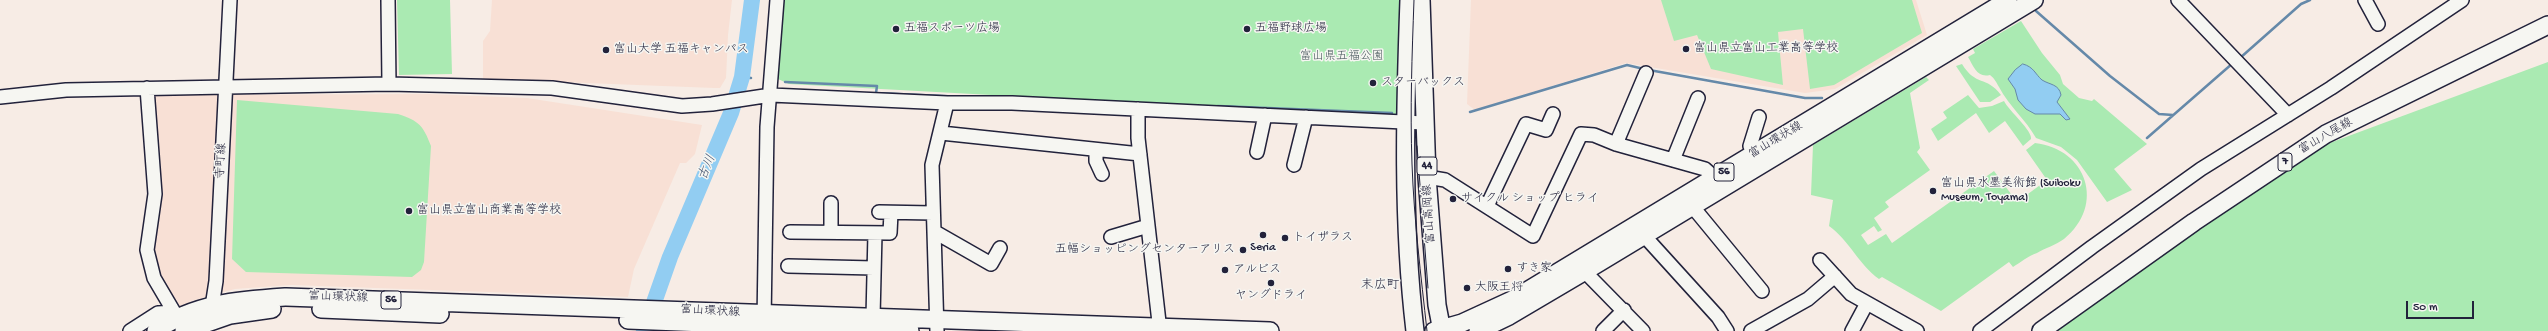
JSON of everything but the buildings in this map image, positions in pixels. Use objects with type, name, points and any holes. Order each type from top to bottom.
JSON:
[{"type":"main road","name":"富山高岡線","points":[[1409,0],[1404,121],[1409,280],[1415,331]]},
{"type":"main road","name":"富山高岡線","points":[[1422,0],[1424,123],[1439,330]]},
{"type":"main road","name":"富山環状線","points":[[1718,183],[1754,154],[1999,7],[2034,0]]},
{"type":"main road","name":"富山環状線","points":[[1478,331],[1509,316],[1584,265],[1641,229],[1718,183],[1999,7]]},
{"type":"main road","name":"富山八尾線","points":[[2041,331],[2194,222],[2326,134],[2548,25]]},
{"type":"main road","name":"富山環状線","points":[[1439,330],[1488,312],[1584,265]]},
{"type":"main road","name":"富山環状線","points":[[184,331],[211,319],[257,310],[287,308],[630,314],[764,324],[910,331]]},
{"type":"main road","name":"富山環状線","points":[[156,331],[181,317],[211,319]]},
{"type":"main road","name":"富山環状線","points":[[764,324],[873,317],[936,325],[1270,331]]},
{"type":"street","name":"寺町線","points":[[211,319],[216,280],[230,0]]},
{"type":"street","points":[[388,0],[389,84]]},
{"type":"street","points":[[764,324],[767,127],[766,96],[777,0]]},
{"type":"street","points":[[2178,0],[2288,114]]},
{"type":"street","points":[[2365,0],[2378,24]]},
{"type":"street","points":[[1980,331],[2092,247],[2188,178],[2457,2]]},
{"type":"street","points":[[1616,144],[1646,73]]},
{"type":"street","points":[[0,97],[66,90],[389,84],[552,88],[682,106],[712,104],[766,96],[947,103],[1012,103],[1306,116],[1424,123]]},
{"type":"street","points":[[130,331],[158,313],[174,312],[154,278],[147,250],[155,194],[147,88]]},
{"type":"street","points":[[1673,160],[1698,98]]},
{"type":"street","points":[[936,325],[935,232],[932,165],[941,134],[947,103]]},
{"type":"street","points":[[1138,109],[1140,154],[1160,329]]},
{"type":"street","points":[[1487,206],[1526,124],[1546,130],[1553,114]]},
{"type":"street","points":[[1257,152],[1265,115]]},
{"type":"street","points":[[1294,166],[1306,116]]},
{"type":"street","points":[[1754,154],[1750,146],[1759,117]]},
{"type":"street","points":[[941,134],[1140,154]]},
{"type":"street","points":[[1427,177],[1445,180],[1533,236],[1581,134],[1594,135],[1616,144],[1705,169],[1718,183]]},
{"type":"street","points":[[1096,150],[1096,161],[1102,174]]},
{"type":"street","points":[[1690,200],[1762,291]]},
{"type":"street","points":[[831,232],[832,203]]},
{"type":"street","points":[[790,232],[890,233],[885,213],[933,213]]},
{"type":"street","points":[[1111,237],[1148,226]]},
{"type":"street","points":[[1641,229],[1718,317],[1727,331]]},
{"type":"street","points":[[935,232],[991,264],[1000,248]]},
{"type":"street","points":[[873,317],[875,233]]},
{"type":"street","points":[[1820,260],[1851,294],[1909,329]]},
{"type":"street","points":[[1584,265],[1643,331]]},
{"type":"street","points":[[788,266],[874,268]]},
{"type":"street","points":[[1751,331],[1808,299],[1835,276]]},
{"type":"street","points":[[1852,331],[1867,303]]},
{"type":"street","points":[[1603,331],[1624,310]]},
{"type":"shaded area","name":"富山大学 五福キャンパス","points":[[492,0],[732,0],[728,35],[726,78],[720,88],[483,79],[483,41],[490,31]]},
{"type":"shaded area","name":"富山県立富山工業高等学校","points":[[1471,0],[1916,0],[1927,35],[1835,89],[1805,93],[1626,63],[1475,110],[1467,104]]},
{"type":"shaded area","name":"富山県立富山商業高等学校","points":[[429,94],[527,98],[702,125],[695,154],[686,163],[680,163],[634,269],[628,297],[291,285],[235,289],[191,301],[174,312],[154,259],[154,231],[161,203],[154,95]]},
{"type":"green space","points":[[397,0],[450,0],[452,74],[399,75]]},
{"type":"green space","name":"富山県五福公園","points":[[784,0],[1404,0],[1396,117],[789,84],[778,79]]},
{"type":"green space","points":[[1661,0],[1912,0],[1922,33],[1834,85],[1810,89],[1803,29],[1778,32],[1783,85],[1711,69],[1697,35],[1674,41]]},
{"type":"green space","points":[[2021,21],[2042,53],[2060,75],[2063,84],[2079,98],[2092,101],[2094,99],[2147,144],[2114,169],[2132,190],[2107,202],[2077,160],[2061,147],[2036,138],[1993,78],[1990,75],[1982,75],[1974,68],[1968,57],[1975,53],[1973,49]]},
{"type":"green space","points":[[2548,62],[2548,331],[2049,331],[2111,285],[2327,144]]},
{"type":"green space","points":[[1962,64],[1972,76],[1991,85],[2001,95],[1990,102],[1980,102],[1956,66]]},
{"type":"green space","points":[[1926,77],[1929,80],[1910,93],[1920,148],[1917,152],[1930,170],[1885,202],[1889,207],[1874,218],[1882,230],[1878,232],[1874,226],[1861,235],[1868,245],[1886,234],[1892,243],[1994,171],[2017,202],[2047,180],[2026,150],[2035,143],[2053,147],[2067,156],[2078,167],[2085,180],[2087,195],[2084,210],[2077,225],[2064,239],[2013,267],[2009,262],[1941,311],[1882,277],[1879,279],[1872,273],[1842,238],[1829,226],[1833,200],[1811,195],[1813,145]]},
{"type":"green space","points":[[1968,95],[1979,108],[1992,106],[2004,101],[2025,126],[2031,135],[2031,139],[2023,146],[2005,121],[1989,133],[1976,113],[1938,141],[1931,129],[1947,118],[1943,112]]},
{"type":"green space","points":[[237,100],[398,114],[411,119],[423,128],[431,146],[424,262],[421,270],[412,277],[246,272],[232,259]]},
{"type":"water","points":[[2023,64],[2032,69],[2042,80],[2054,85],[2060,91],[2061,95],[2057,102],[2070,119],[2066,120],[2060,114],[2035,114],[2026,109],[2018,100],[2015,89],[2008,79],[2015,70]]},
{"type":"waterway","name":"古川","points":[[644,331],[670,257],[731,113],[742,77],[752,0]]},
{"type":"waterway","points":[[2240,58],[2301,4],[2310,0]]},
{"type":"waterway","points":[[2036,11],[2110,76],[2159,114],[2173,115]]},
{"type":"waterway","points":[[2147,138],[2233,63]]},
{"type":"waterway","points":[[1470,112],[1627,65],[1644,69]]},
{"type":"waterway","points":[[1649,70],[1805,98],[1822,98]]},
{"type":"waterway","points":[[742,77],[751,78]]},
{"type":"waterway","points":[[785,82],[877,86],[876,93],[965,97]]},
{"type":"waterway","points":[[1218,106],[1392,113]]},
{"type":"tram line","points":[[1414,0],[1411,143],[1416,227],[1427,331]]},
{"type":"tram line","points":[[1417,146],[1428,288]]},
{"type":"place","name":"五福スポーツ広場","points":[[896,29]]},
{"type":"place","name":"五福野球広場","points":[[1247,29]]},
{"type":"place","name":"富山県立富山工業高等学校","points":[[1686,49]]},
{"type":"place","name":"富山大学 五福キャンパス","points":[[606,50]]},
{"type":"place","name":"スターバックス","points":[[1373,83]]},
{"type":"place","name":"富山県水墨美術館 (Suiboku Museum, Toyama)","points":[[1933,191]]},
{"type":"place","name":"サイクル ショップ ヒライ","points":[[1453,199]]},
{"type":"place","name":"富山県立富山商業高等学校","points":[[409,211]]},
{"type":"place","name":"Seria","points":[[1263,235]]},
{"type":"place","name":"トイザラス","points":[[1285,238]]},
{"type":"place","name":"五幅ショッピングセンターアリス","points":[[1243,250]]},
{"type":"place","name":"すき家","points":[[1508,269]]},
{"type":"place","name":"アルビス","points":[[1225,270]]},
{"type":"place","name":"ヤングドライ","points":[[1271,283]]},
{"type":"place","name":"大阪王将","points":[[1467,288]]},
{"type":"district","name":"末広町","points":[[1380,286]]}]
